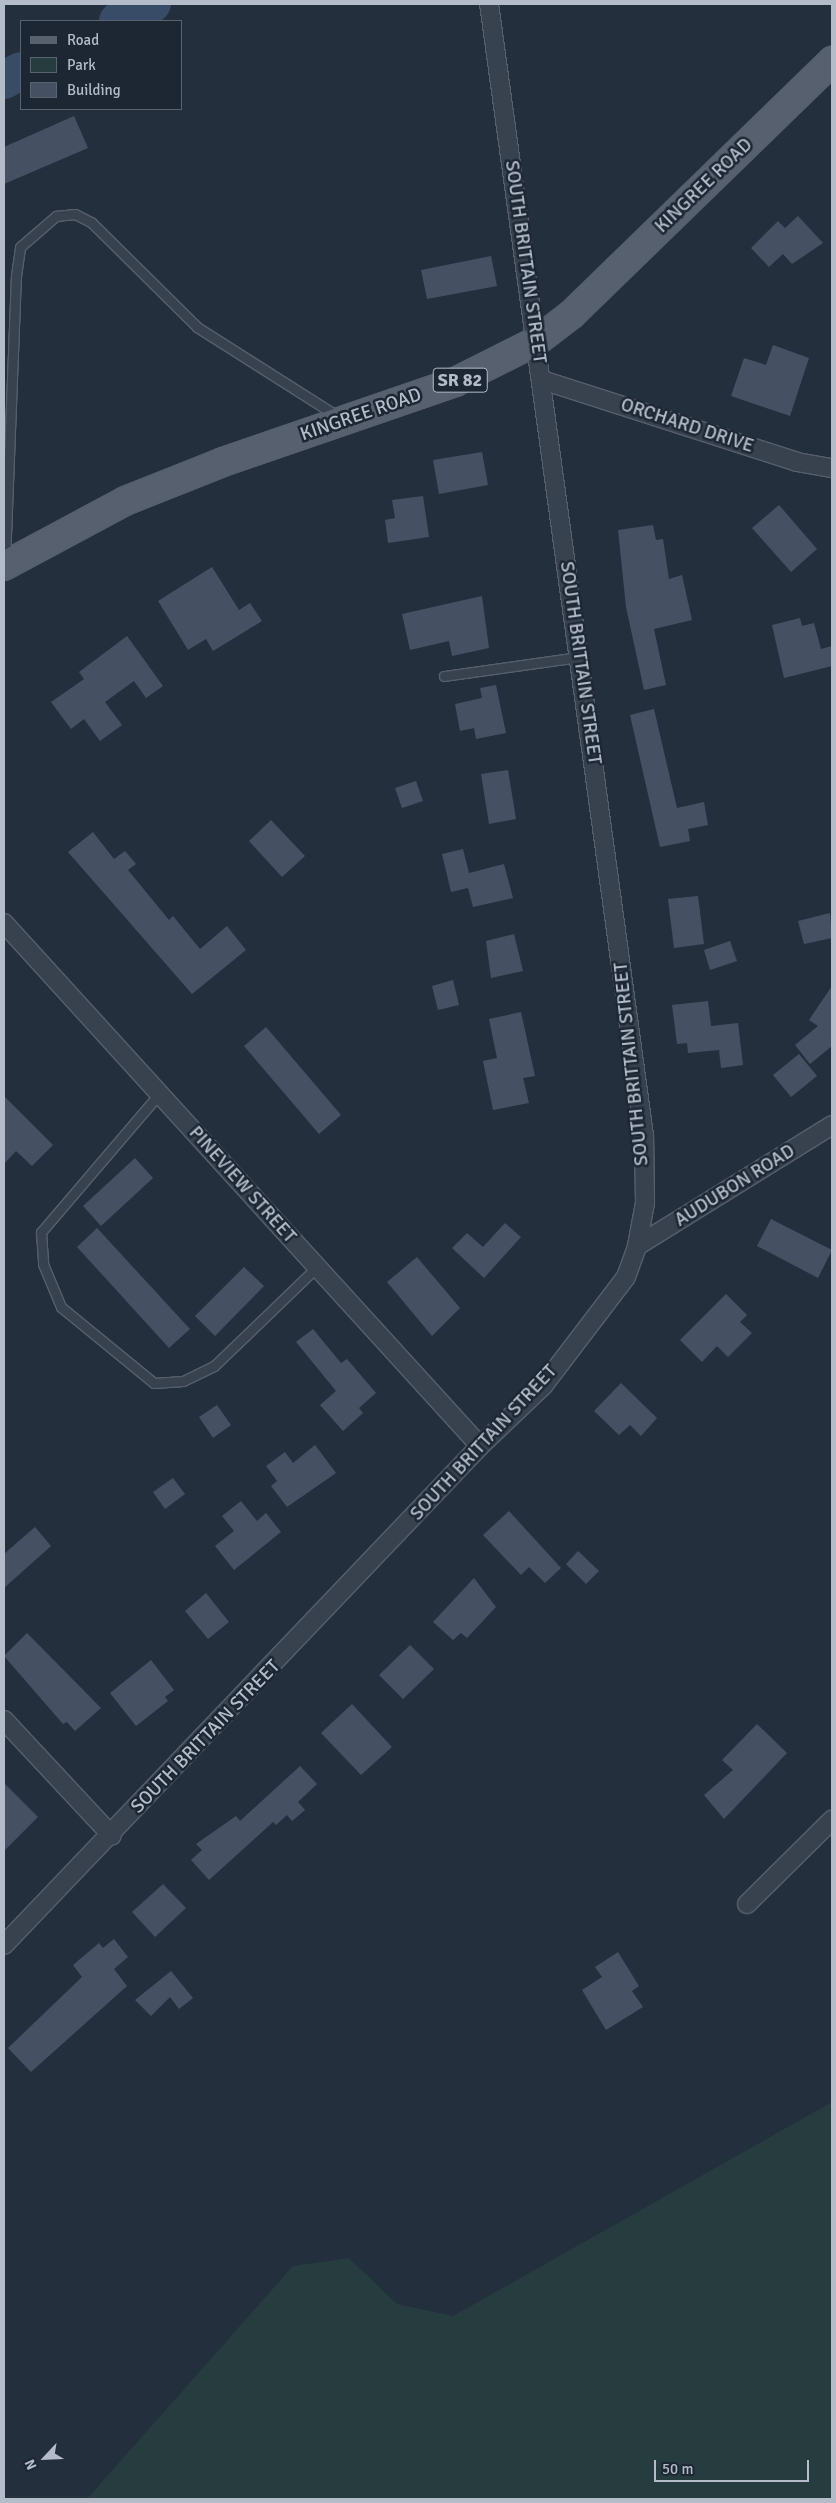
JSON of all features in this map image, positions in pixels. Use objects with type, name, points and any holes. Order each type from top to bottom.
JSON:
[{"type":"main road","name":"KINGREE ROAD","points":[[4,566],[125,501],[344,420],[455,382],[537,341],[572,314],[832,60]]},
{"type":"street","name":"SOUTH BRITTAIN STREET","points":[[4,1946],[112,1836],[480,1446],[543,1386],[626,1277],[637,1246],[645,1203],[644,1135],[537,341],[489,4]]},
{"type":"street","name":"ORCHARD DRIVE","points":[[542,380],[797,462],[832,468]]},
{"type":"street","name":"PINEVIEW STREET","points":[[4,924],[480,1446]]},
{"type":"street","name":"AUDUBON ROAD","points":[[637,1246],[831,1131]]},
{"type":"street","points":[[4,1720],[112,1836]]},
{"type":"street","points":[[747,1904],[832,1820]]},
{"type":"lane","points":[[4,566],[16,276],[20,247],[56,216],[75,214],[91,222],[196,327],[344,420]]},
{"type":"lane","points":[[444,676],[580,658]]},
{"type":"lane","points":[[159,1094],[40,1232],[43,1264],[61,1307],[154,1383],[183,1381],[214,1366],[317,1267]]},
{"type":"green space","points":[[832,2102],[832,2499],[87,2499],[293,2266],[349,2258],[397,2304],[453,2316]]},
{"type":"building","points":[[74,116],[88,148],[4,184],[4,147]]},
{"type":"building","points":[[798,216],[823,243],[792,264],[783,254],[769,267],[751,248],[778,221],[785,228]]},
{"type":"building","points":[[491,256],[497,286],[427,299],[421,270]]},
{"type":"building","points":[[773,345],[809,358],[790,416],[731,396],[744,358],[766,365]]},
{"type":"building","points":[[482,452],[488,485],[439,494],[433,460]]},
{"type":"building","points":[[423,496],[429,537],[388,543],[385,520],[395,518],[392,500]]},
{"type":"building","points":[[779,505],[817,549],[791,572],[752,528]]},
{"type":"building","points":[[653,525],[656,540],[663,539],[669,579],[682,575],[692,620],[654,629],[666,685],[644,690],[626,607],[618,530]]},
{"type":"building","points":[[212,567],[239,610],[250,603],[262,621],[213,651],[206,639],[188,650],[158,601]]},
{"type":"building","points":[[482,596],[489,648],[452,656],[449,641],[410,650],[402,614]]},
{"type":"building","points":[[800,618],[802,626],[814,623],[821,649],[832,646],[832,666],[784,678],[772,625]]},
{"type":"building","points":[[127,636],[163,686],[146,698],[134,681],[105,702],[122,725],[100,741],[84,719],[71,729],[51,702],[84,679],[79,672]]},
{"type":"building","points":[[496,685],[506,733],[476,739],[474,728],[460,731],[455,704],[482,698],[480,688]]},
{"type":"building","points":[[654,709],[677,808],[704,802],[708,825],[688,829],[690,841],[660,847],[630,715]]},
{"type":"building","points":[[508,770],[516,819],[489,824],[481,774]]},
{"type":"building","points":[[416,781],[423,801],[402,808],[395,788]]},
{"type":"building","points":[[271,820],[305,856],[282,877],[249,841]]},
{"type":"building","points":[[93,832],[114,859],[125,851],[136,864],[128,870],[169,920],[173,916],[200,949],[227,926],[246,950],[192,994],[68,852]]},
{"type":"building","points":[[463,849],[469,873],[504,864],[513,898],[473,907],[468,888],[451,892],[442,854]]},
{"type":"building","points":[[698,896],[704,944],[674,948],[668,899]]},
{"type":"building","points":[[830,913],[832,938],[804,944],[798,921]]},
{"type":"building","points":[[514,934],[523,971],[491,978],[486,941]]},
{"type":"building","points":[[730,941],[737,961],[710,970],[704,950]]},
{"type":"building","points":[[453,980],[459,1005],[438,1010],[432,986]]},
{"type":"building","points":[[832,986],[832,1046],[810,1064],[795,1045],[818,1026],[809,1020]]},
{"type":"building","points":[[708,1001],[711,1026],[738,1023],[743,1065],[721,1068],[719,1050],[688,1053],[687,1043],[677,1044],[672,1005]]},
{"type":"building","points":[[521,1012],[535,1076],[523,1078],[529,1103],[493,1110],[483,1061],[497,1058],[489,1019]]},
{"type":"building","points":[[266,1027],[341,1115],[319,1134],[244,1046]]},
{"type":"building","points":[[799,1054],[817,1076],[791,1097],[773,1075]]},
{"type":"building","points":[[4,1096],[53,1145],[32,1166],[16,1151],[4,1164]]},
{"type":"building","points":[[135,1158],[153,1178],[101,1226],[83,1206]]},
{"type":"building","points":[[771,1219],[832,1250],[818,1278],[757,1246]]},
{"type":"building","points":[[505,1223],[521,1237],[484,1278],[452,1248],[467,1233],[483,1247]]},
{"type":"building","points":[[97,1228],[190,1329],[169,1348],[77,1247]]},
{"type":"building","points":[[417,1257],[460,1308],[432,1336],[387,1282]]},
{"type":"building","points":[[244,1267],[264,1286],[215,1336],[195,1316]]},
{"type":"building","points":[[726,1294],[747,1315],[740,1322],[752,1333],[728,1357],[717,1346],[702,1362],[680,1340]]},
{"type":"building","points":[[313,1329],[341,1363],[347,1359],[376,1393],[359,1408],[363,1413],[343,1431],[320,1405],[336,1391],[296,1342]]},
{"type":"building","points":[[621,1383],[657,1418],[641,1436],[630,1425],[619,1435],[594,1411]]},
{"type":"building","points":[[217,1405],[231,1425],[213,1438],[199,1417]]},
{"type":"building","points":[[315,1445],[336,1473],[287,1507],[271,1486],[277,1481],[266,1466],[285,1452],[293,1463]]},
{"type":"building","points":[[173,1478],[185,1494],[165,1509],[153,1492]]},
{"type":"building","points":[[241,1501],[257,1521],[266,1513],[281,1532],[234,1570],[215,1546],[234,1531],[222,1516]]},
{"type":"building","points":[[509,1511],[561,1568],[545,1583],[529,1567],[521,1575],[483,1535]]},
{"type":"building","points":[[35,1527],[51,1546],[4,1588],[4,1554]]},
{"type":"building","points":[[578,1551],[599,1571],[586,1584],[566,1564]]},
{"type":"building","points":[[474,1578],[496,1607],[467,1638],[461,1633],[453,1640],[433,1622]]},
{"type":"building","points":[[206,1593],[229,1622],[208,1639],[185,1611]]},
{"type":"building","points":[[27,1633],[101,1708],[75,1731],[67,1722],[63,1724],[4,1656]]},
{"type":"building","points":[[410,1645],[434,1669],[403,1699],[379,1675]]},
{"type":"building","points":[[151,1660],[174,1690],[165,1697],[168,1701],[136,1726],[110,1693]]},
{"type":"building","points":[[352,1704],[392,1747],[361,1775],[321,1733]]},
{"type":"building","points":[[757,1724],[787,1753],[724,1819],[704,1795],[733,1770],[722,1760]]},
{"type":"building","points":[[300,1766],[317,1784],[298,1802],[305,1810],[292,1821],[287,1815],[276,1825],[273,1822],[209,1880],[191,1860],[202,1850],[196,1844],[236,1816],[240,1821]]},
{"type":"building","points":[[4,1783],[38,1817],[4,1851]]},
{"type":"building","points":[[163,1884],[186,1908],[155,1937],[132,1912]]},
{"type":"building","points":[[114,1939],[128,1957],[114,1969],[127,1986],[31,2072],[8,2048],[82,1977],[73,1965],[99,1943],[103,1948]]},
{"type":"building","points":[[618,1952],[639,1986],[632,1991],[643,2007],[606,2030],[582,1990],[602,1977],[595,1967]]},
{"type":"building","points":[[171,1971],[193,1998],[179,2009],[170,1997],[151,2016],[135,2000]]},
{"type":"waterway","points":[[120,20],[152,4]]},
{"type":"waterway","points":[[4,80],[20,72]]}]
